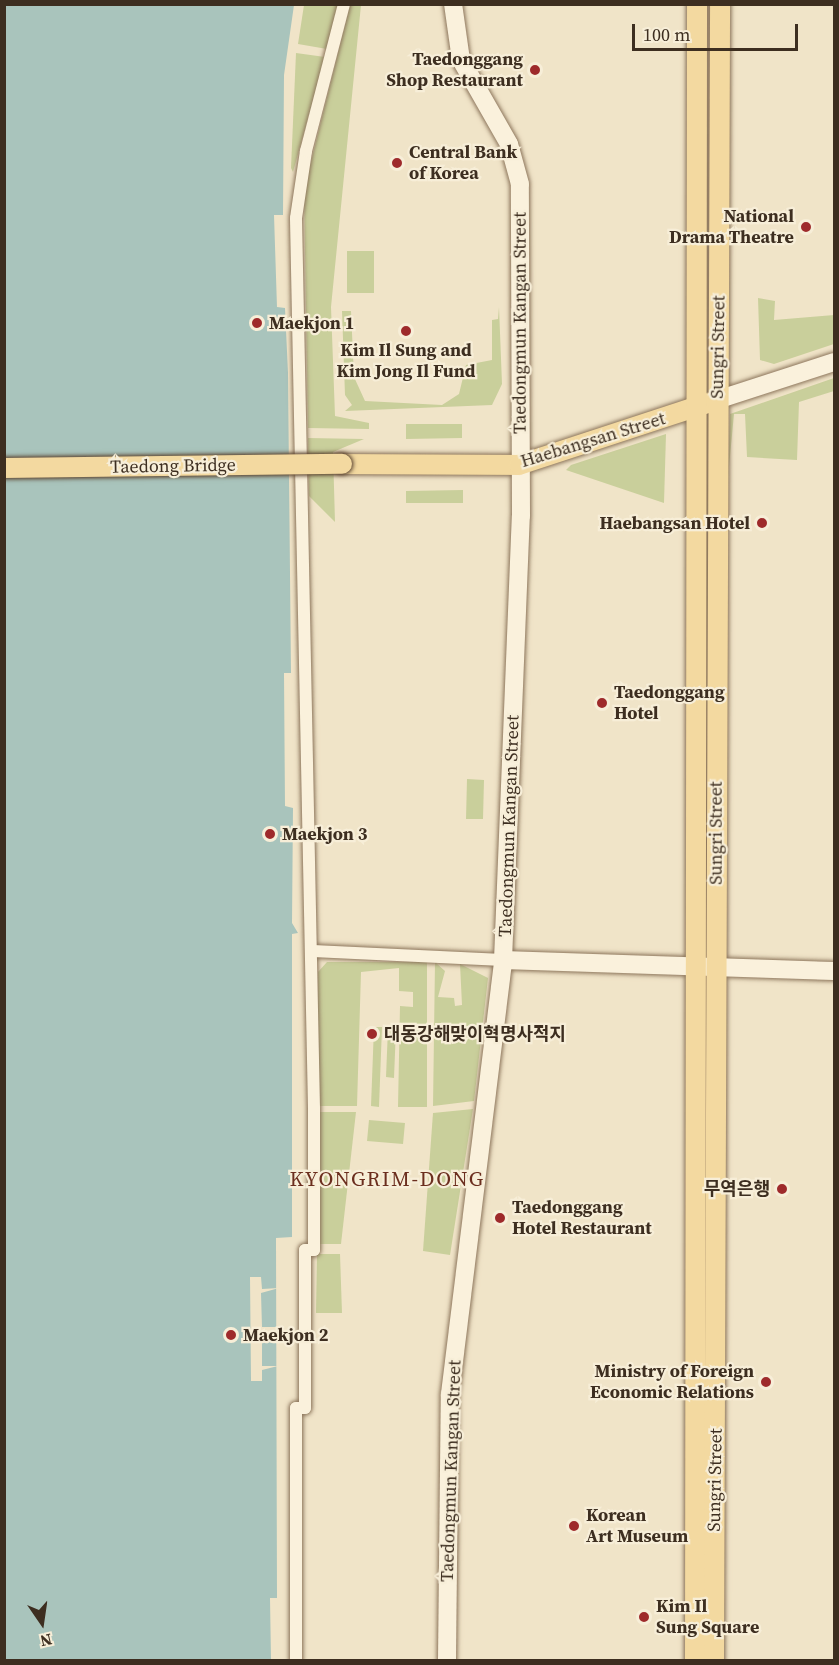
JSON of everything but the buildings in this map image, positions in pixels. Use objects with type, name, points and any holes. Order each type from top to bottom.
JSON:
[{"type":"main road","name":"Sungri Street","points":[[695,1660],[697,4]]},
{"type":"main road","name":"Sungri Street","points":[[714,1660],[720,4]]},
{"type":"main road","name":"Haebangsan Street","points":[[342,464],[519,465],[717,400]]},
{"type":"main road","name":"Taedong Bridge","points":[[4,468],[342,464]]},
{"type":"street","points":[[296,1660],[296,1408],[305,1408],[305,1250],[314,1250],[313,951],[296,218],[306,152],[344,4]]},
{"type":"street","name":"Taedongmun Kangan Street","points":[[447,1660],[450,1394],[504,960],[519,465],[520,184],[509,144],[460,60],[453,4]]},
{"type":"street","name":"Haebangsan Street","points":[[717,400],[834,362]]},
{"type":"street","points":[[313,951],[834,971]]},
{"type":"green space","points":[[304,5],[338,5],[327,49],[298,44]]},
{"type":"green space","points":[[350,5],[361,5],[331,307],[335,416],[369,423],[369,429],[308,428],[304,190]]},
{"type":"green space","points":[[296,53],[325,57],[293,172],[291,168]]},
{"type":"green space","points":[[347,251],[374,251],[374,293],[347,293]]},
{"type":"green space","points":[[758,298],[775,301],[774,320],[834,315],[834,344],[774,364],[760,360]]},
{"type":"green space","points":[[499,307],[502,384],[492,405],[345,411],[352,405],[345,395],[342,311],[351,311],[354,377],[365,401],[442,405],[459,394],[466,365],[492,360],[492,320],[498,319]]},
{"type":"green space","points":[[834,378],[834,391],[799,402],[797,460],[747,457],[745,414],[734,414],[728,477],[730,414]]},
{"type":"green space","points":[[406,424],[462,424],[462,438],[406,439]]},
{"type":"green space","points":[[666,434],[664,503],[566,470],[571,465]]},
{"type":"green space","points":[[308,438],[364,439],[333,452],[335,522],[309,496]]},
{"type":"green space","points":[[463,490],[463,503],[406,503],[406,491]]},
{"type":"green space","points":[[467,779],[484,780],[483,819],[466,819]]},
{"type":"green space","points":[[327,962],[427,962],[427,1107],[398,1107],[400,1006],[413,1007],[413,992],[399,991],[399,968],[361,972],[357,1106],[317,1106],[318,972]]},
{"type":"green space","points":[[435,962],[445,971],[438,997],[454,998],[455,1006],[462,1005],[460,964],[488,978],[474,1101],[433,1106]]},
{"type":"green space","points":[[374,1027],[382,1027],[379,1107],[371,1106]]},
{"type":"green space","points":[[388,1028],[396,1028],[394,1078],[386,1077]]},
{"type":"green space","points":[[473,1109],[450,1255],[423,1251],[433,1113]]},
{"type":"green space","points":[[317,1112],[356,1112],[341,1244],[317,1244]]},
{"type":"green space","points":[[369,1120],[405,1123],[403,1144],[367,1141]]},
{"type":"green space","points":[[317,1254],[340,1254],[342,1313],[316,1313]]},
{"type":"water","points":[[5,5],[294,5],[284,75],[283,215],[274,215],[277,307],[285,308],[288,373],[291,673],[284,673],[285,806],[293,808],[292,923],[298,933],[292,934],[292,1237],[276,1238],[277,1598],[270,1598],[271,1660],[5,1660]]},
{"type":"pier","points":[[250,1277],[261,1277],[262,1289],[279,1288],[261,1293],[262,1327],[278,1327],[279,1333],[262,1333],[262,1366],[278,1366],[262,1370],[262,1381],[251,1381]]},
{"type":"place","name":"Taedonggang Shop Restaurant","points":[[535,70]]},
{"type":"place","name":"Central Bank of Korea","points":[[397,163]]},
{"type":"place","name":"National Drama Theatre","points":[[806,227]]},
{"type":"place","name":"Maekjon 1","points":[[257,323]]},
{"type":"place","name":"Kim Il Sung and Kim Jong Il Fund","points":[[406,331]]},
{"type":"place","name":"Haebangsan Hotel","points":[[762,523]]},
{"type":"place","name":"Taedonggang Hotel","points":[[602,703]]},
{"type":"place","name":"Maekjon 3","points":[[270,834]]},
{"type":"place","name":"대동강해맞이혁명사적지","points":[[372,1034]]},
{"type":"place","name":"무역은행","points":[[782,1189]]},
{"type":"place","name":"Taedonggang Hotel Restaurant","points":[[500,1218]]},
{"type":"place","name":"Maekjon 2","points":[[231,1335]]},
{"type":"place","name":"Ministry of Foreign Economic Relations","points":[[766,1382]]},
{"type":"place","name":"Korean Art Museum","points":[[574,1526]]},
{"type":"place","name":"Kim Il Sung Square","points":[[644,1617]]},
{"type":"district","name":"KYONGRIM-DONG","points":[[387,1179]]}]
